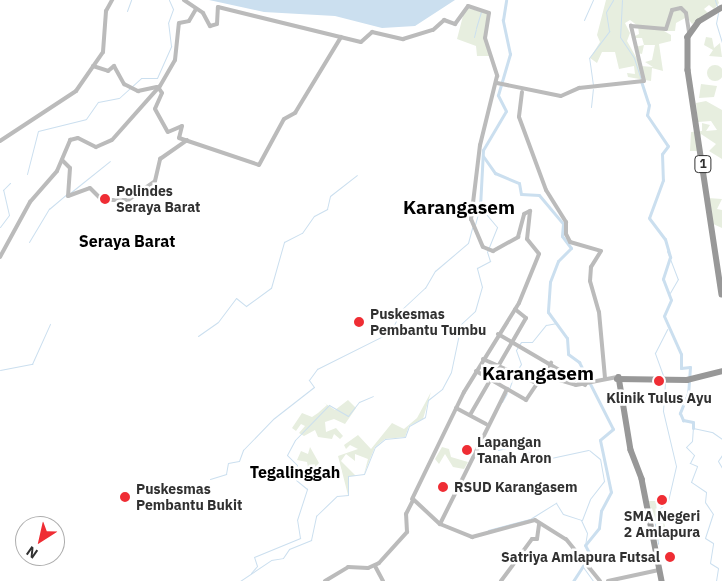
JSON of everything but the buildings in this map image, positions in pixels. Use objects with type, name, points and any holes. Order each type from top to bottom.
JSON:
[{"type":"highway","points":[[690,30],[719,9]]},
{"type":"highway","name":"1","points":[[690,30],[688,70],[722,294]]},
{"type":"highway","points":[[688,380],[722,372]]},
{"type":"highway","points":[[662,581],[618,378],[664,379]]},
{"type":"street","points":[[0,141],[75,93],[103,52],[106,11],[112,0]]},
{"type":"street","points":[[184,0],[196,8],[210,26],[217,24],[218,7],[363,42],[373,32],[403,39],[433,30],[444,20],[452,23],[467,6],[489,13],[485,38],[501,84],[479,151],[471,215],[474,227],[489,250],[517,238],[524,213],[531,212],[527,238],[539,254],[515,311],[498,334],[476,371],[412,500],[406,514],[408,530],[375,566],[348,567],[324,581]]},
{"type":"street","points":[[0,257],[30,202],[62,162],[72,139],[96,147],[112,139],[159,87],[175,60],[179,23],[189,21],[196,8]]},
{"type":"street","points":[[501,84],[522,92],[561,96],[593,86],[641,81],[631,26],[666,29],[671,11],[680,8],[686,12],[690,30]]},
{"type":"street","points":[[159,87],[162,93],[155,109],[162,125],[169,132],[182,126],[177,137],[259,165],[286,116],[292,118],[341,37]]},
{"type":"street","points":[[93,66],[108,71],[114,66],[124,84],[132,86],[139,91],[159,87]]},
{"type":"street","points":[[522,92],[518,113],[546,190],[566,222],[570,242],[601,251],[591,268],[590,282],[599,312],[604,378]]},
{"type":"street","points":[[62,162],[71,170],[67,194],[89,188],[102,200],[129,200],[155,181],[161,158],[187,140]]},
{"type":"street","points":[[470,415],[491,379],[496,364],[526,318],[515,311]]},
{"type":"street","points":[[498,334],[551,363],[583,384]]},
{"type":"street","points":[[483,359],[516,372],[538,384]]},
{"type":"street","points":[[476,371],[526,400],[551,363]]},
{"type":"street","points":[[543,375],[583,384],[604,378],[618,378]]},
{"type":"street","points":[[439,524],[486,424],[508,390]]},
{"type":"street","points":[[456,408],[486,424]]},
{"type":"street","points":[[412,500],[439,524],[472,537],[534,519],[539,524],[566,539],[600,581]]},
{"type":"street","points":[[502,581],[532,539],[537,538],[539,524]]},
{"type":"street","points":[[375,566],[383,581]]},
{"type":"street","points":[[608,581],[659,570]]},
{"type":"green space","points":[[606,0],[718,0],[719,3],[714,9],[709,5],[704,9],[708,13],[692,24],[687,17],[676,23],[675,31],[664,31],[671,35],[671,41],[659,44],[663,71],[652,68],[651,81],[628,77],[627,73],[635,74],[634,66],[619,69],[615,52],[602,52],[597,63],[590,58],[600,42],[597,35]],"holes":[[[630,20],[638,26],[639,34],[631,38],[642,38],[644,45],[655,45],[652,60],[645,62],[653,67],[641,66],[627,41],[630,33],[625,23]]]},
{"type":"green space","points":[[465,8],[489,13],[485,37],[490,56],[477,56],[476,46],[457,39]]},
{"type":"green space","points":[[706,37],[712,38],[714,48],[720,43],[722,57],[709,56],[713,50],[704,45]]},
{"type":"green space","points":[[644,45],[642,54],[638,53],[635,47]]},
{"type":"green space","points":[[715,65],[723,73],[715,81],[707,73]]},
{"type":"green space","points":[[701,84],[717,86],[714,97],[699,98]]},
{"type":"green space","points":[[706,101],[722,110],[722,159],[709,151],[716,144],[701,134],[697,151],[690,151],[691,132],[702,131],[702,123],[710,125],[706,131],[717,130],[711,121],[698,122],[696,103]]},
{"type":"green space","points":[[708,198],[722,199],[717,209],[722,210],[722,228],[711,223]]},
{"type":"green space","points":[[431,392],[423,419],[409,426],[405,437],[385,439],[375,447],[364,474],[368,459],[355,454],[355,461],[346,454],[341,461],[356,476],[348,476],[348,495],[338,456],[358,449],[350,445],[346,449],[344,445],[358,435],[371,449],[392,423],[404,429],[417,418]]},
{"type":"green space","points":[[348,400],[356,408],[345,424],[334,419],[325,422],[326,432],[336,428],[343,436],[340,439],[334,434],[332,439],[318,437],[315,430],[304,436],[299,433],[305,426],[301,424],[296,431],[292,428],[302,413],[312,417],[318,413],[327,405],[323,402],[335,410]]},
{"type":"green space","points":[[310,447],[319,463],[309,473],[307,462],[297,460],[301,451],[308,454]]},
{"type":"green space","points":[[442,447],[449,449],[451,457],[468,462],[464,469],[453,467],[445,454],[439,464],[435,459]]},
{"type":"green space","points":[[645,501],[656,501],[657,513],[667,513],[663,518],[668,539],[652,541],[650,533],[658,531]]},
{"type":"water","points":[[209,0],[455,0],[415,26],[382,28],[335,16],[264,12]]},
{"type":"waterway","points":[[127,11],[131,0]]},
{"type":"waterway","points":[[27,174],[38,131],[86,119],[98,102],[119,98],[141,78],[157,78],[171,46],[168,23],[173,9],[169,0]]},
{"type":"waterway","points":[[480,207],[483,150],[506,111],[498,95],[510,54],[503,20],[506,0]]},
{"type":"waterway","points":[[584,20],[593,0]]},
{"type":"waterway","points":[[593,85],[589,58],[609,31],[606,12],[613,0]]},
{"type":"waterway","points":[[622,0],[620,37],[634,58],[641,80]]},
{"type":"waterway","points":[[715,0],[718,9]]},
{"type":"waterway","points":[[476,28],[481,12]]},
{"type":"waterway","points":[[718,13],[716,23],[722,43]]},
{"type":"waterway","points":[[474,37],[476,29]]},
{"type":"waterway","points":[[641,81],[649,105],[647,115],[668,146],[662,154],[663,180],[649,218],[665,239],[670,257],[663,279],[671,300],[664,316],[681,354],[681,368],[690,367],[688,393],[680,413],[683,420],[693,422],[693,428]]},
{"type":"waterway","points":[[591,107],[593,89]]},
{"type":"waterway","points":[[483,156],[495,173],[519,183],[521,194],[539,195],[563,224],[562,236],[571,248],[558,261],[550,282],[548,312],[567,338],[568,354],[579,362],[613,429],[600,440],[611,492],[601,511],[599,528],[585,545],[590,555],[573,581]]},
{"type":"waterway","points":[[70,193],[110,161]]},
{"type":"waterway","points":[[198,336],[218,322],[236,298],[246,306],[271,288],[284,242],[302,233],[314,216],[327,209],[330,196],[357,175]]},
{"type":"waterway","points":[[0,227],[9,215],[3,190],[10,183]]},
{"type":"waterway","points":[[29,242],[49,209],[67,194]]},
{"type":"waterway","points":[[240,581],[271,560],[283,558],[289,549],[311,540],[316,516],[337,496],[348,495],[348,476],[364,474],[375,447],[385,439],[405,437],[409,426],[425,417],[428,400],[442,389],[451,372],[461,324],[475,311],[482,287],[477,268],[490,261],[487,252],[497,227],[480,207],[475,225]]},
{"type":"waterway","points":[[210,479],[226,474],[228,463],[239,461],[243,450],[273,419],[314,387],[309,380],[317,369],[391,332],[401,310],[425,288],[435,271],[468,243],[472,228]]},
{"type":"waterway","points":[[667,251],[678,279],[670,293]]},
{"type":"waterway","points":[[516,372],[521,364],[516,350],[521,342],[532,342],[546,325],[557,323]]},
{"type":"waterway","points":[[0,370],[32,364],[50,324]]},
{"type":"waterway","points":[[664,378],[655,353],[667,329]]},
{"type":"waterway","points":[[509,389],[514,375]]},
{"type":"waterway","points":[[658,510],[668,501],[676,466],[663,411],[665,382]]},
{"type":"waterway","points":[[502,402],[507,393]]},
{"type":"waterway","points":[[251,573],[257,566],[254,557],[300,538],[297,520],[307,489],[296,480],[297,465],[287,455],[295,440],[329,405],[348,416],[359,402],[373,396]]},
{"type":"waterway","points":[[716,581],[718,568],[710,563],[713,543],[705,538],[713,514],[705,502],[706,492],[691,482],[697,466],[690,463],[694,455],[686,447],[692,441],[693,428],[712,432],[722,439]]},
{"type":"waterway","points":[[498,450],[510,447],[551,458],[588,450]]},
{"type":"waterway","points":[[582,520],[590,499],[604,481],[600,459],[589,450]]},
{"type":"waterway","points":[[722,455],[718,461],[722,468]]},
{"type":"waterway","points":[[722,493],[722,500]]},
{"type":"waterway","points":[[488,530],[530,519],[556,503],[563,514],[581,520],[587,533],[585,545]]},
{"type":"waterway","points":[[654,518],[658,544]]},
{"type":"waterway","points":[[583,567],[593,581]]},
{"type":"place","name":"Polindes Seraya Barat","points":[[105,199]]},
{"type":"place","name":"Puskesmas Pembantu Tumbu","points":[[359,322]]},
{"type":"place","name":"Klinik Tulus Ayu","points":[[659,381]]},
{"type":"place","name":"Lapangan Tanah Aron","points":[[467,450]]},
{"type":"place","name":"RSUD Karangasem","points":[[443,487]]},
{"type":"place","name":"Puskesmas Pembantu Bukit","points":[[125,497]]},
{"type":"place","name":"SMA Negeri 2 Amlapura","points":[[662,500]]},
{"type":"place","name":"Satriya Amlapura Futsal","points":[[670,557]]},
{"type":"district","name":"Karangasem","points":[[459,208]]},
{"type":"district","name":"Seraya Barat","points":[[127,241]]},
{"type":"district","name":"Karangasem","points":[[538,374]]},
{"type":"district","name":"Tegalinggah","points":[[295,472]]}]
